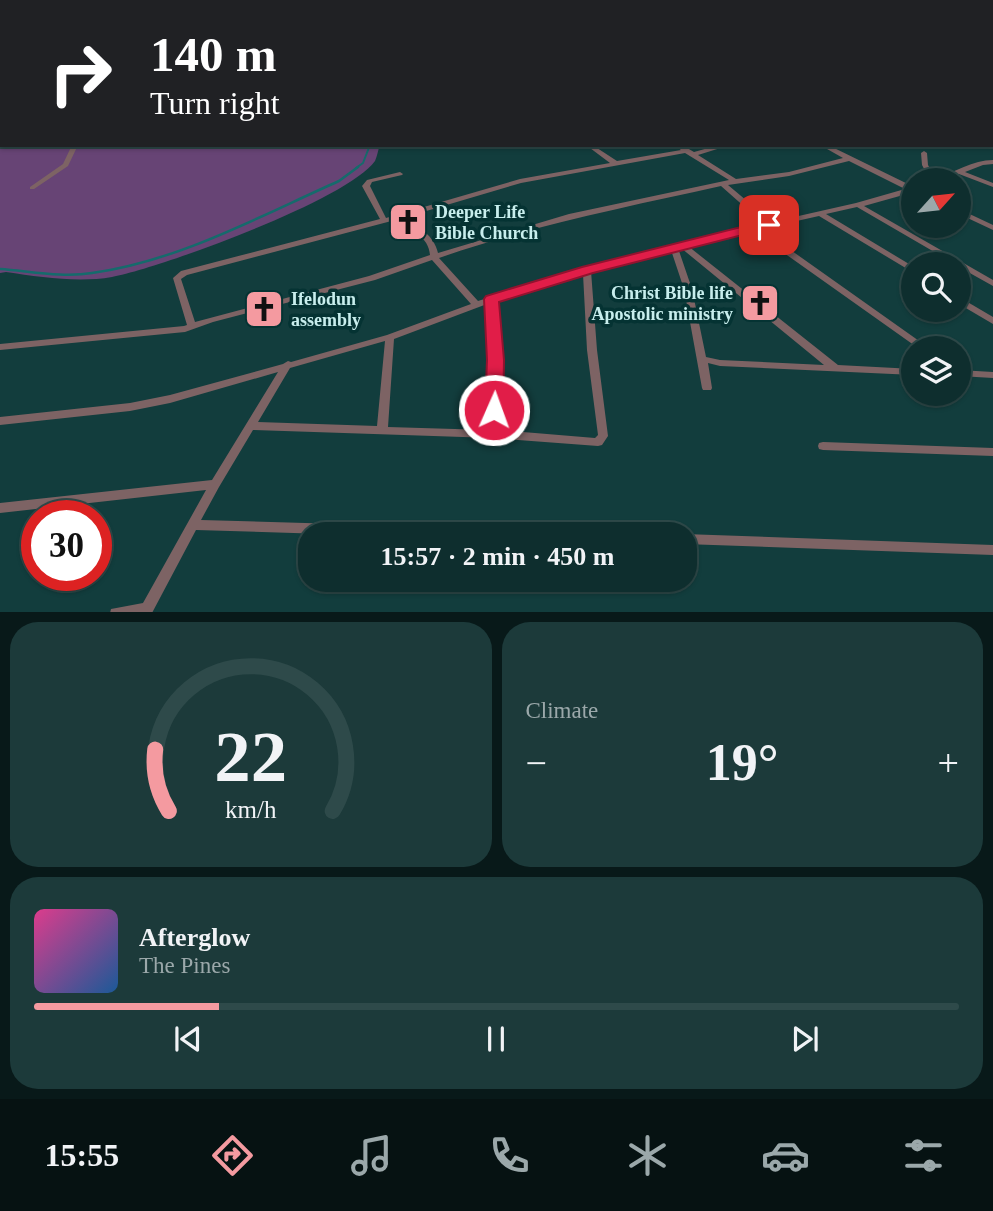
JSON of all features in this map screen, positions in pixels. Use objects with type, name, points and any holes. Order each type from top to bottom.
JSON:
[{"type":"street","points":[[32,188],[66,166],[74,147]]},
{"type":"street","points":[[592,147],[615,163]]},
{"type":"street","points":[[680,147],[734,181]]},
{"type":"street","points":[[192,326],[177,278],[179,275],[401,216],[520,181],[718,147]]},
{"type":"street","points":[[827,147],[901,184]]},
{"type":"street","points":[[844,156],[847,147]]},
{"type":"street","points":[[924,153],[927,168]]},
{"type":"street","points":[[0,347],[166,333],[372,278],[572,216],[734,181],[789,174],[844,156]]},
{"type":"street","points":[[971,168],[983,161],[993,162]]},
{"type":"street","points":[[384,220],[366,186],[369,181],[400,174]]},
{"type":"street","points":[[971,176],[993,185]]},
{"type":"street","points":[[723,184],[769,225]]},
{"type":"street","points":[[0,421],[149,404],[390,337],[476,304],[587,270],[901,193]]},
{"type":"street","points":[[858,205],[993,283]]},
{"type":"street","points":[[819,213],[901,263]]},
{"type":"street","points":[[401,216],[428,239],[434,250],[434,257],[476,304]]},
{"type":"street","points":[[971,217],[993,228]]},
{"type":"street","points":[[754,228],[907,336]]},
{"type":"street","points":[[678,246],[707,388]]},
{"type":"street","points":[[678,246],[836,369]]},
{"type":"street","points":[[250,426],[493,435],[598,442],[602,440],[587,270]]},
{"type":"street","points":[[491,299],[496,360],[493,435]]},
{"type":"street","points":[[971,307],[993,321]]},
{"type":"street","points":[[382,430],[390,337]]},
{"type":"street","points":[[702,359],[720,363],[901,372]]},
{"type":"street","points":[[116,612],[146,611],[215,484],[288,364]]},
{"type":"street","points":[[971,373],[993,374]]},
{"type":"street","points":[[823,446],[993,452]]},
{"type":"street","points":[[0,508],[215,484]]},
{"type":"street","points":[[193,525],[298,528]]},
{"type":"street","points":[[697,539],[993,550]]},
{"type":"shaded area","points":[[0,147],[379,147],[375,161],[358,177],[329,194],[252,230],[171,260],[99,279],[59,279],[0,273]]},
{"type":"waterway","points":[[356,168],[363,163],[369,147]]},
{"type":"waterway","points":[[0,269],[81,274],[124,267],[156,258],[218,236],[339,181],[358,167]]},
{"type":"place","name":"Deeper Life Bible Church","points":[[408,222]]},
{"type":"place","name":"Christ Bible life Apostolic ministry","points":[[760,303]]},
{"type":"place","name":"Ifelodun assembly","points":[[264,309]]},
{"type":"route","points":[[494,410],[496,360],[491,299],[587,270],[769,225]]}]
